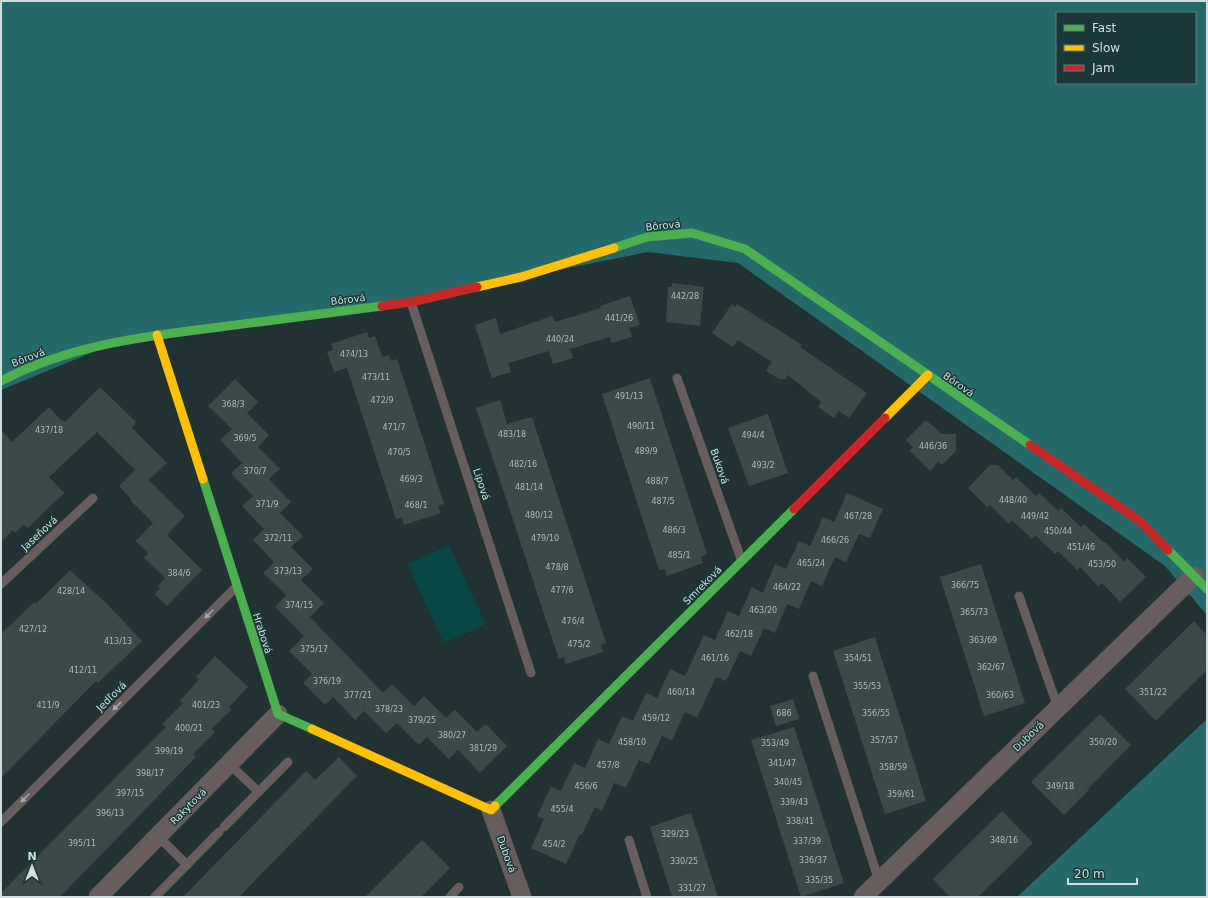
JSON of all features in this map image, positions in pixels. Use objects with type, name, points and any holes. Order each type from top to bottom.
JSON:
[{"type":"street","name":"Bôrová","points":[[1,382],[16,373],[70,353],[157,335],[411,302],[521,277],[647,237],[692,233],[744,249],[928,375],[1140,522],[1207,589]]},
{"type":"street","name":"Hrabová","points":[[157,335],[278,714]]},
{"type":"street","name":"Smreková","points":[[491,810],[928,375]]},
{"type":"street","name":"Dubová","points":[[863,897],[1194,576]]},
{"type":"street","points":[[278,714],[491,810]]},
{"type":"street","name":"Rakytová","points":[[98,897],[278,714]]},
{"type":"street","name":"Dubová","points":[[491,810],[521,896]]},
{"type":"lane","name":"Lipová","points":[[411,302],[531,673]]},
{"type":"lane","name":"Buková","points":[[677,378],[742,560]]},
{"type":"lane","name":"Jaseňová","points":[[1,584],[92,498]]},
{"type":"lane","name":"Jedľová","points":[[1,822],[237,586]]},
{"type":"lane","points":[[1019,596],[1058,708]]},
{"type":"lane","points":[[813,676],[879,881]]},
{"type":"lane","points":[[155,897],[288,762]]},
{"type":"lane","points":[[229,764],[259,792]]},
{"type":"lane","points":[[158,836],[187,865]]},
{"type":"lane","points":[[629,840],[647,897]]},
{"type":"lane","points":[[450,897],[459,887]]},
{"type":"shaded area","points":[[1,1],[1207,1],[1207,615],[1165,566],[738,263],[648,252],[423,297],[132,336],[1,390]]},
{"type":"shaded area","points":[[449,545],[486,624],[444,643],[407,564]]},
{"type":"shaded area","points":[[1207,719],[1207,897],[1017,897]]},
{"type":"building","points":[[672,283],[704,287],[700,326],[666,322],[668,287],[672,287]]},
{"type":"building","points":[[630,296],[640,325],[629,328],[632,337],[612,343],[610,337],[570,349],[573,358],[553,364],[549,351],[508,363],[511,372],[492,378],[475,325],[496,318],[500,334],[552,316],[555,322],[601,308],[600,306]]},
{"type":"building","points":[[732,304],[735,307],[737,304],[802,345],[800,347],[867,393],[849,418],[839,411],[834,418],[818,407],[821,402],[788,375],[786,379],[779,379],[766,371],[772,362],[738,340],[733,347],[712,333]]},
{"type":"building","points":[[367,332],[369,338],[375,336],[382,357],[389,355],[391,361],[397,359],[444,504],[438,506],[441,513],[404,525],[402,518],[396,519],[347,368],[334,372],[327,352],[333,350],[331,344]]},
{"type":"building","points":[[650,378],[707,554],[701,557],[703,563],[667,576],[665,569],[659,570],[602,394]]},
{"type":"building","points":[[235,379],[258,402],[247,413],[269,435],[258,447],[280,469],[269,479],[291,502],[280,513],[303,536],[291,547],[313,569],[301,580],[324,603],[310,617],[383,693],[392,684],[414,706],[424,696],[446,718],[455,710],[477,732],[486,724],[507,746],[480,773],[458,750],[449,759],[427,737],[419,745],[397,723],[386,733],[364,711],[355,720],[333,697],[325,705],[303,683],[312,674],[289,651],[304,636],[275,607],[286,595],[263,573],[274,562],[253,540],[264,529],[242,506],[253,496],[231,473],[242,463],[220,440],[232,429],[208,406]]},
{"type":"building","points":[[100,387],[136,422],[132,428],[167,463],[149,480],[185,516],[167,535],[202,570],[167,606],[155,594],[160,588],[158,586],[165,578],[144,558],[148,553],[136,541],[153,523],[130,500],[131,499],[119,486],[135,470],[97,432],[49,477],[64,493],[28,528],[24,525],[15,533],[13,530],[1,542],[1,430],[12,442],[49,407],[62,421],[63,420],[65,422]]},
{"type":"building","points":[[500,400],[507,424],[532,417],[606,643],[601,645],[603,652],[566,664],[564,657],[559,659],[476,408]]},
{"type":"building","points":[[768,414],[788,473],[749,486],[728,428]]},
{"type":"building","points":[[926,420],[942,434],[956,434],[956,451],[942,465],[938,462],[930,471],[910,451],[913,447],[906,440]]},
{"type":"building","points":[[990,465],[998,465],[1013,480],[1016,477],[1036,496],[1039,493],[1058,511],[1061,508],[1081,527],[1084,524],[1104,543],[1105,542],[1124,562],[1127,558],[1146,577],[1120,602],[1102,583],[1098,586],[1080,567],[1077,570],[1058,551],[1055,554],[1035,535],[1032,539],[1012,520],[1009,524],[990,505],[987,507],[968,488]]},
{"type":"building","points":[[847,493],[883,509],[870,538],[859,534],[846,562],[835,557],[822,586],[811,581],[799,609],[787,604],[775,633],[764,628],[751,656],[740,651],[726,681],[716,677],[697,718],[685,712],[672,740],[662,736],[649,764],[639,760],[626,788],[614,783],[602,811],[595,807],[566,864],[531,848],[544,819],[537,816],[551,786],[561,791],[574,763],[585,768],[598,739],[609,744],[622,716],[633,721],[646,693],[657,698],[670,669],[685,676],[704,635],[715,640],[728,611],[739,616],[752,587],[763,593],[775,564],[786,569],[799,541],[810,546],[823,517],[834,522]]},
{"type":"building","points":[[981,564],[1025,703],[984,716],[940,577]]},
{"type":"building","points":[[70,570],[107,604],[142,641],[98,683],[96,681],[1,778],[1,634],[34,602],[36,604]]},
{"type":"building","points":[[1194,621],[1207,635],[1207,670],[1156,721],[1125,689]]},
{"type":"building","points":[[875,637],[926,801],[885,814],[833,651]]},
{"type":"building","points":[[215,656],[248,687],[229,707],[231,710],[212,729],[215,732],[193,754],[196,757],[60,897],[1,897],[1,893],[166,727],[162,724],[183,703],[180,701],[199,679],[196,677]]},
{"type":"building","points":[[793,699],[799,719],[776,726],[770,706]]},
{"type":"building","points":[[1100,714],[1131,745],[1064,815],[1031,782]]},
{"type":"building","points":[[794,727],[844,883],[801,897],[751,740]]},
{"type":"building","points":[[339,757],[357,776],[239,897],[183,897],[306,771],[315,780]]},
{"type":"building","points":[[1002,811],[1033,843],[978,897],[950,897],[933,879]]},
{"type":"building","points":[[691,813],[718,897],[672,897],[650,827]]},
{"type":"building","points":[[422,840],[450,868],[421,897],[365,897]]},
{"type":"traffic: fast","points":[[614,248],[647,237],[692,233],[745,249],[1030,445]]},
{"type":"traffic: fast","points":[[1,381],[53,359],[80,350],[108,344],[164,334],[382,306]]},
{"type":"traffic: fast","points":[[203,479],[278,714],[312,729]]},
{"type":"traffic: fast","points":[[495,806],[794,509]]},
{"type":"traffic: fast","points":[[1168,550],[1207,589]]},
{"type":"traffic: slow","points":[[477,287],[521,277],[614,248]]},
{"type":"traffic: slow","points":[[157,335],[203,479]]},
{"type":"traffic: slow","points":[[885,418],[928,375]]},
{"type":"traffic: slow","points":[[312,729],[491,810],[495,806]]},
{"type":"traffic: jam","points":[[382,306],[411,302],[477,287]]},
{"type":"traffic: jam","points":[[794,509],[885,418]]},
{"type":"traffic: jam","points":[[1030,445],[1140,521],[1168,550]]}]
